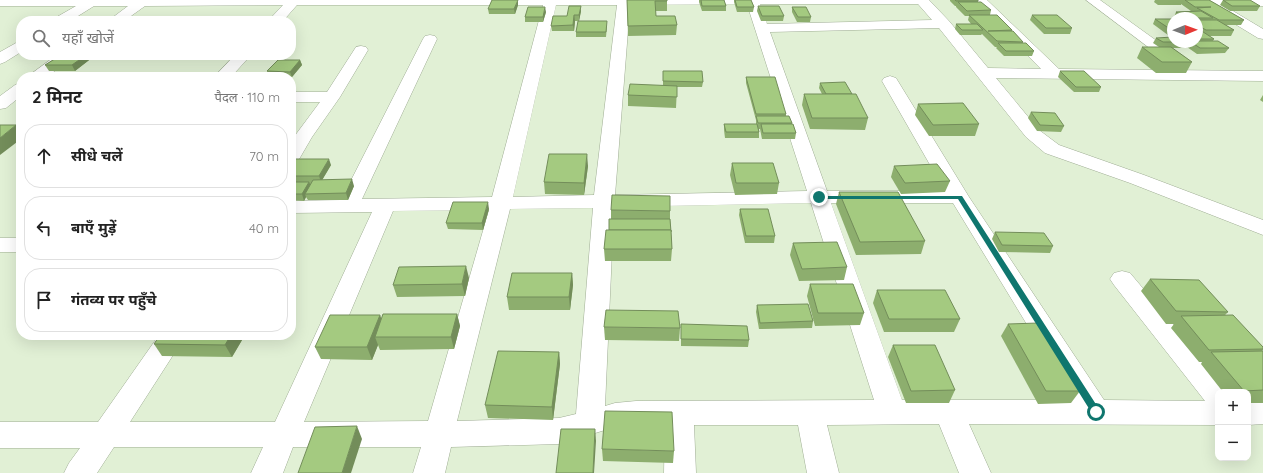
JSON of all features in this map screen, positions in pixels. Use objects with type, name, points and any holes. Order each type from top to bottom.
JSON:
[{"type":"street","points":[[0,2],[295,0],[937,0]]},
{"type":"street","points":[[280,16],[295,0]]},
{"type":"street","points":[[429,473],[501,204],[551,0]]},
{"type":"street","points":[[590,422],[604,200],[624,0]]},
{"type":"street","points":[[922,0],[944,24],[1041,144],[1052,150],[1137,179],[1263,228]]},
{"type":"street","points":[[980,0],[1054,74]]},
{"type":"street","points":[[1092,0],[1195,76]]},
{"type":"street","points":[[1206,0],[1263,2]]},
{"type":"street","points":[[1206,0],[1263,35]]},
{"type":"street","points":[[68,16],[92,1]]},
{"type":"street","points":[[752,1],[892,412]]},
{"type":"street","points":[[0,14],[21,2]]},
{"type":"street","points":[[121,16],[142,2]]},
{"type":"street","points":[[761,28],[944,24]]},
{"type":"street","points":[[348,206],[430,38]]},
{"type":"street","points":[[0,59],[16,49]]},
{"type":"street","points":[[297,136],[332,97],[361,50]]},
{"type":"street","points":[[44,72],[60,60]]},
{"type":"street","points":[[227,72],[238,60]]},
{"type":"street","points":[[984,73],[1263,76]]},
{"type":"street","points":[[890,81],[959,198],[1096,412]]},
{"type":"street","points":[[9,101],[16,93]]},
{"type":"street","points":[[296,97],[332,97]]},
{"type":"street","points":[[296,207],[819,197],[959,198]]},
{"type":"street","points":[[267,473],[385,206]]},
{"type":"street","points":[[0,245],[16,245]]},
{"type":"street","points":[[1122,279],[1215,393]]},
{"type":"street","points":[[80,473],[170,340]]},
{"type":"street","points":[[1251,413],[1263,412]]},
{"type":"street","points":[[0,435],[440,434],[559,431],[615,415],[636,413],[1215,413]]},
{"type":"street","points":[[949,413],[976,473]]},
{"type":"street","points":[[679,414],[680,473]]},
{"type":"street","points":[[810,414],[823,473]]},
{"type":"building","points":[[492,0],[518,0],[514,9],[488,9]]},
{"type":"building","points":[[627,0],[667,0],[655,1],[656,16],[675,16],[677,25],[628,26]]},
{"type":"building","points":[[701,0],[724,0],[726,6],[702,6]]},
{"type":"building","points":[[735,0],[751,0],[754,7],[737,7]]},
{"type":"building","points":[[955,0],[978,0],[978,1],[956,1]]},
{"type":"building","points":[[1185,0],[1209,0],[1244,20],[1219,20],[1197,8],[1211,7],[1195,7]]},
{"type":"building","points":[[1223,0],[1250,0],[1260,6],[1232,6]]},
{"type":"building","points":[[958,2],[981,2],[991,10],[967,11]]},
{"type":"building","points":[[569,6],[581,6],[579,15],[574,15],[573,25],[551,26],[553,16],[567,16]]},
{"type":"building","points":[[758,6],[779,6],[784,16],[762,16]]},
{"type":"building","points":[[528,7],[545,7],[543,17],[525,17]]},
{"type":"building","points":[[792,7],[806,7],[811,17],[798,17]]},
{"type":"building","points":[[1201,11],[1203,12],[1176,12]]},
{"type":"building","points":[[1203,12],[1213,18],[1203,18]]},
{"type":"building","points":[[969,15],[997,15],[1012,30],[988,31],[1013,31],[1023,42],[997,41]]},
{"type":"building","points":[[1032,15],[1057,15],[1072,28],[1046,28]]},
{"type":"building","points":[[1155,19],[1167,19],[1167,27]]},
{"type":"building","points":[[1203,20],[1217,20],[1234,30],[1206,30],[1203,28]]},
{"type":"building","points":[[578,21],[607,21],[606,32],[576,32]]},
{"type":"building","points":[[956,24],[977,24],[983,30],[962,30]]},
{"type":"building","points":[[1203,32],[1214,39],[1203,39]]},
{"type":"building","points":[[1167,37],[1167,42],[1163,42],[1156,38]]},
{"type":"building","points":[[1203,41],[1218,41],[1229,48],[1203,48]]},
{"type":"building","points":[[998,43],[1026,43],[1034,51],[1006,51]]},
{"type":"building","points":[[1142,47],[1172,48],[1192,62],[1162,62]]},
{"type":"building","points":[[53,60],[79,60],[72,65],[45,65]]},
{"type":"building","points":[[278,60],[300,60],[290,72],[267,71]]},
{"type":"building","points":[[663,71],[702,71],[703,82],[663,81]]},
{"type":"building","points":[[1060,71],[1084,71],[1101,87],[1076,87]]},
{"type":"building","points":[[746,77],[775,77],[786,114],[756,114]]},
{"type":"building","points":[[845,82],[852,94],[826,94],[820,83]]},
{"type":"building","points":[[630,84],[677,86],[677,97],[628,95]]},
{"type":"building","points":[[804,94],[856,94],[868,118],[812,118]]},
{"type":"building","points":[[963,103],[979,124],[933,125],[918,104]]},
{"type":"building","points":[[1031,112],[1055,113],[1064,126],[1040,125]]},
{"type":"building","points":[[756,116],[789,116],[792,123],[758,123]]},
{"type":"building","points":[[724,124],[757,124],[759,132],[726,132]]},
{"type":"building","points":[[761,124],[793,124],[796,133],[763,133]]},
{"type":"building","points":[[0,125],[16,125],[0,138]]},
{"type":"building","points":[[549,154],[587,154],[584,183],[544,182]]},
{"type":"building","points":[[296,159],[329,159],[319,176],[296,176]]},
{"type":"building","points":[[732,163],[773,163],[779,183],[736,183]]},
{"type":"building","points":[[937,164],[950,181],[905,183],[894,166]]},
{"type":"building","points":[[352,179],[346,193],[305,194],[313,180]]},
{"type":"building","points":[[296,182],[309,182],[302,194],[296,194]]},
{"type":"building","points":[[839,192],[898,192],[925,241],[860,242]]},
{"type":"building","points":[[612,195],[670,196],[670,211],[611,210]]},
{"type":"building","points":[[453,202],[488,202],[482,223],[446,223]]},
{"type":"building","points":[[740,209],[768,209],[775,236],[746,236]]},
{"type":"building","points":[[609,219],[670,219],[671,230],[609,230]]},
{"type":"building","points":[[606,230],[671,230],[672,249],[604,249]]},
{"type":"building","points":[[995,232],[1044,233],[1053,246],[1002,245]]},
{"type":"building","points":[[837,242],[847,267],[802,269],[793,243]]},
{"type":"building","points":[[466,266],[462,284],[393,285],[399,267]]},
{"type":"building","points":[[512,273],[572,273],[569,297],[507,297]]},
{"type":"building","points":[[1150,279],[1199,280],[1228,312],[1176,311]]},
{"type":"building","points":[[810,284],[853,284],[864,313],[818,313]]},
{"type":"building","points":[[877,290],[945,290],[960,319],[889,319]]},
{"type":"building","points":[[808,304],[813,321],[760,323],[757,305]]},
{"type":"building","points":[[606,310],[678,311],[680,328],[604,327]]},
{"type":"building","points":[[383,314],[457,314],[451,337],[375,337]]},
{"type":"building","points":[[330,315],[380,315],[367,347],[315,347]]},
{"type":"building","points":[[1233,315],[1263,347],[1263,349],[1209,350],[1181,316]]},
{"type":"building","points":[[1038,323],[1080,391],[1046,391],[1008,324]]},
{"type":"building","points":[[681,324],[747,326],[749,340],[681,339]]},
{"type":"building","points":[[157,340],[228,340],[225,345],[154,344]]},
{"type":"building","points":[[893,345],[935,345],[955,390],[911,391]]},
{"type":"building","points":[[498,351],[559,352],[552,407],[485,405]]},
{"type":"building","points":[[1263,351],[1263,390],[1251,391],[1251,389],[1242,389],[1211,352]]},
{"type":"building","points":[[605,411],[672,412],[674,451],[602,449]]},
{"type":"building","points":[[357,426],[342,473],[298,473],[315,427]]},
{"type":"building","points":[[561,429],[595,429],[593,473],[556,473]]},
{"type":"route","points":[[819,197],[959,198],[1096,412]]}]
